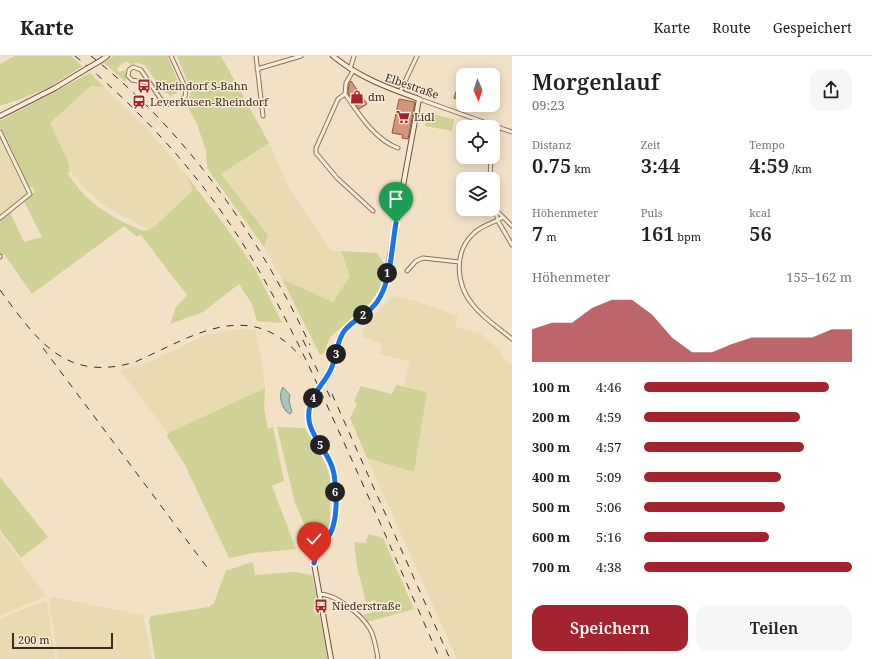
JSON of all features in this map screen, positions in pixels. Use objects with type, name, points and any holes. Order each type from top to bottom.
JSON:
[{"type":"main road","points":[[0,116],[55,88],[107,56]]},
{"type":"main road","name":"Elbestraße","points":[[333,56],[352,70],[376,84],[419,99]]},
{"type":"main road","points":[[332,659],[314,568],[315,558],[332,531],[335,517],[334,473],[328,456],[312,431],[309,422],[309,408],[314,395],[331,370],[339,342],[344,331],[371,309],[382,295],[386,281],[419,99]]},
{"type":"street","points":[[149,83],[132,80],[128,76],[129,70],[133,67],[139,68],[164,104],[174,104],[186,97],[186,89],[171,56]]},
{"type":"street","points":[[256,56],[263,116]]},
{"type":"street","points":[[257,69],[301,56]]},
{"type":"street","points":[[354,56],[352,70],[346,83],[345,94],[371,127],[393,146],[398,148]]},
{"type":"street","points":[[400,92],[417,56]]},
{"type":"street","points":[[345,94],[338,100],[316,148],[316,153],[337,178],[373,212]]},
{"type":"street","name":"Elbestraße","points":[[419,99],[477,120]]},
{"type":"street","name":"Elbestraße","points":[[500,128],[512,132]]},
{"type":"street","points":[[0,132],[30,194],[0,218]]},
{"type":"street","points":[[500,212],[512,226]]},
{"type":"street","points":[[497,216],[512,246]]},
{"type":"street","points":[[504,218],[482,227],[471,235],[465,245],[459,262],[460,280],[469,300],[477,310],[512,339]]},
{"type":"street","points":[[407,271],[416,261],[423,258],[459,262]]},
{"type":"street","points":[[319,594],[330,596],[339,600],[365,623],[375,640],[378,659]]},
{"type":"shaded area","points":[[91,86],[104,87],[149,131],[186,175],[193,190],[154,227],[145,228],[107,207],[86,190],[70,171],[68,161],[50,123]]},
{"type":"shaded area","points":[[0,138],[26,196],[0,215]]},
{"type":"shaded area","points":[[269,143],[288,186],[331,251],[341,251],[350,276],[333,302],[282,279],[264,247],[268,235],[221,174]]},
{"type":"shaded area","points":[[392,296],[415,301],[458,316],[455,327],[481,334],[501,351],[502,357],[512,365],[512,659],[457,659],[367,458],[414,472],[427,392],[404,386],[410,362],[379,354],[382,344],[362,336],[366,324]]},
{"type":"shaded area","points":[[240,329],[255,330],[262,363],[265,388],[168,433],[120,370],[149,362],[206,335]]},
{"type":"shaded area","points":[[0,533],[46,596],[0,616]]},
{"type":"shaded area","points":[[53,597],[143,615],[152,659],[58,659],[49,599]]},
{"type":"shaded area","points":[[44,601],[47,602],[55,659],[0,659],[0,619]]},
{"type":"green space","points":[[15,56],[71,56],[82,66],[50,87],[0,106],[0,64]]},
{"type":"green space","points":[[114,56],[167,56],[182,90],[171,96],[163,92],[145,65],[137,63],[130,64],[126,61],[117,68],[118,72],[125,70],[126,82],[104,63]]},
{"type":"green space","points":[[177,56],[221,56],[269,143],[221,174],[268,235],[264,247],[207,168],[206,151],[197,124],[185,102],[190,97],[191,91]]},
{"type":"green space","points":[[90,73],[104,87],[91,86],[50,123],[68,161],[70,171],[68,173],[75,184],[101,209],[121,221],[144,231],[154,227],[193,190],[186,175],[226,227],[255,269],[282,323],[257,321],[252,304],[239,284],[203,312],[170,324],[176,307],[187,295],[140,234],[137,237],[124,226],[32,294],[4,254],[0,256],[0,220],[10,212],[24,242],[42,237],[24,201],[35,192],[32,187],[28,188],[0,127],[0,121]]},
{"type":"green space","points":[[427,113],[454,119],[452,131],[425,126]]},
{"type":"green space","points":[[341,251],[377,253],[387,268],[380,288],[370,303],[330,337],[324,353],[320,355],[282,279],[333,302],[350,276]]},
{"type":"green space","points":[[396,385],[427,392],[414,472],[367,458],[350,418],[357,404],[354,401],[361,386],[392,394]]},
{"type":"green space","points":[[265,388],[264,408],[268,429],[273,427],[284,481],[272,486],[296,549],[253,553],[229,558],[185,465],[167,436],[168,433]]},
{"type":"green space","points":[[277,427],[305,428],[325,463],[330,477],[330,525],[315,549],[295,503]]},
{"type":"green space","points":[[0,477],[48,537],[21,558],[0,530]]},
{"type":"green space","points":[[369,534],[383,538],[414,609],[367,622],[364,615],[378,610],[375,600],[366,603],[357,566],[354,542],[365,543]]},
{"type":"green space","points":[[253,562],[255,575],[294,572],[312,575],[328,659],[155,659],[149,621],[151,616],[209,607],[214,603],[226,570]]},
{"type":"water","points":[[283,387],[290,395],[289,401],[292,412],[290,414],[284,409],[281,402],[281,390]]},
{"type":"building","name":"dm","points":[[351,81],[367,104],[359,109],[348,93],[349,84]]},
{"type":"building","name":"Lidl","points":[[399,99],[415,102],[408,139],[402,138],[403,135],[392,133]]},
{"type":"railway","points":[[75,56],[119,94],[160,136],[198,180],[247,250],[288,323],[312,373],[440,659]]},
{"type":"railway","points":[[91,56],[126,85],[158,117],[189,152],[217,188],[268,264],[310,345]]},
{"type":"railway","points":[[0,290],[27,325],[55,353],[71,362],[90,367],[111,367],[135,362],[199,333],[220,327],[241,325],[261,329],[281,339],[301,357]]},
{"type":"railway","points":[[303,340],[332,401]]},
{"type":"railway","points":[[43,348],[209,570]]},
{"type":"railway","points":[[332,394],[450,659]]},
{"type":"place","name":"Rheindorf S-Bahn","points":[[144,86]]},
{"type":"place","name":"dm","points":[[357,97]]},
{"type":"place","name":"Leverkusen-Rheindorf","points":[[139,102]]},
{"type":"place","name":"Lidl","points":[[403,117]]},
{"type":"place","name":"Niederstraße","points":[[321,606]]},
{"type":"route","points":[[314,563],[318,552],[332,531],[335,517],[335,485],[334,473],[330,460],[312,431],[309,422],[309,408],[314,395],[331,370],[341,336],[344,331],[350,324],[371,309],[382,295],[386,281],[396,223]]}]
